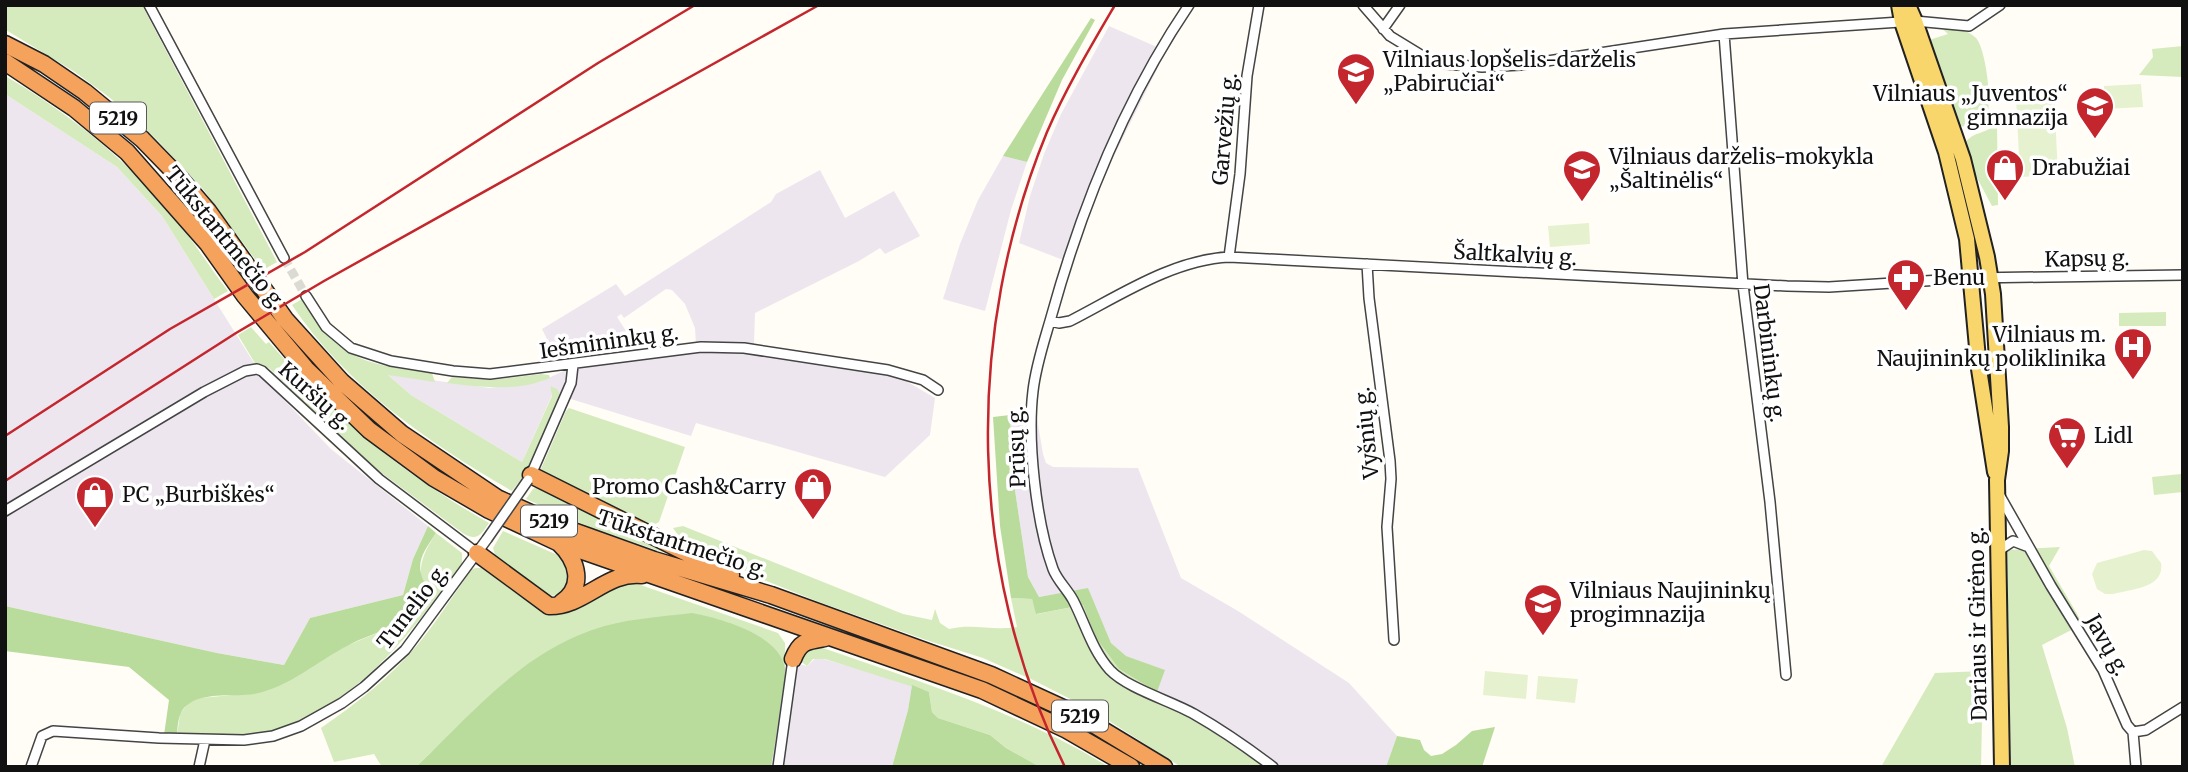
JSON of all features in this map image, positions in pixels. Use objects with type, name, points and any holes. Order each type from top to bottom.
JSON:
[{"type":"highway","name":"Tūkstantmečio g.","points":[[7,43],[85,92],[142,139],[208,212],[263,291],[315,354],[402,434],[497,498],[551,522],[654,560],[771,595],[991,674],[1078,715],[1164,767]]},
{"type":"highway","name":"Tūkstantmečio g.","points":[[5,62],[74,108],[127,152],[208,244],[276,336],[333,397],[369,430],[434,478],[489,510],[558,542],[982,690],[1067,730],[1131,767]]},
{"type":"highway","points":[[530,478],[771,595]]},
{"type":"highway","points":[[555,606],[572,594],[577,578],[569,552],[558,542]]},
{"type":"highway","points":[[482,546],[543,603],[555,606],[574,603],[617,578],[636,574],[652,576]]},
{"type":"highway","points":[[777,620],[790,643],[793,659]]},
{"type":"highway","points":[[793,659],[798,647],[808,641],[827,638]]},
{"type":"main road","name":"Dariaus ir Girėno g.","points":[[1899,5],[1909,22],[1963,159],[1991,278],[2001,427],[1997,486],[2002,767]]},
{"type":"main road","name":"Dariaus ir Girėno g.","points":[[1908,5],[1909,22],[1946,152],[1967,239],[1980,380],[1997,486]]},
{"type":"street","points":[[149,5],[284,258]]},
{"type":"street","name":"Prūsų g.","points":[[1189,5],[1164,42],[1127,112],[1065,268],[1035,380],[1031,423],[1039,513],[1054,572],[1072,600],[1096,650],[1115,675],[1193,713],[1273,767]]},
{"type":"street","name":"Garvežių g.","points":[[1229,257],[1240,174],[1247,76],[1259,5]]},
{"type":"street","points":[[1363,5],[1383,29],[1426,58],[1446,64],[1482,67],[1521,65],[1724,34],[1909,22],[1969,26],[2000,5]]},
{"type":"street","points":[[1383,29],[1400,5]]},
{"type":"street","name":"Darbininkų g.","points":[[1724,34],[1743,285],[1770,502],[1786,675]]},
{"type":"street","name":"Šaltkalvių g.","points":[[1050,321],[1070,321],[1171,270],[1205,260],[1229,257],[1743,285],[1829,287],[1991,278]]},
{"type":"street","name":"Vyšnių g.","points":[[1367,264],[1390,461],[1387,527],[1394,640]]},
{"type":"street","name":"Kapsų g.","points":[[1991,278],[2183,275]]},
{"type":"street","name":"Iešmininkų g.","points":[[306,296],[316,314],[335,337],[351,348],[369,356],[474,374],[573,365],[701,347],[744,348],[888,370],[923,380],[938,390]]},
{"type":"street","name":"Tunelio g.","points":[[31,767],[41,736],[53,731],[205,740],[244,740],[273,736],[309,723],[364,687],[405,650],[530,478],[571,383],[573,365]]},
{"type":"street","name":"Kuršių g.","points":[[5,512],[204,392],[245,371],[257,369],[379,479],[482,546]]},
{"type":"street","name":"Javų g.","points":[[1997,486],[2028,547],[2093,651],[2127,725],[2133,732],[2136,767]]},
{"type":"street","points":[[1998,551],[2013,541],[2028,547]]},
{"type":"street","points":[[778,767],[793,659]]},
{"type":"street","points":[[2133,732],[2146,730],[2183,707]]},
{"type":"street","points":[[199,767],[205,740]]},
{"type":"shaded area","points":[[1109,26],[1166,51],[1104,176],[1071,263],[1019,243],[1030,196],[1044,154],[1061,114]]},
{"type":"shaded area","points":[[5,94],[117,167],[162,216],[264,379],[331,449],[428,526],[413,559],[403,595],[310,618],[284,665],[217,653],[5,606]]},
{"type":"shaded area","points":[[1003,156],[1027,162],[1011,210],[985,311],[943,299],[960,244],[978,200]]},
{"type":"shaded area","points":[[820,170],[845,218],[894,191],[920,236],[885,254],[880,248],[755,313],[754,344],[882,367],[935,398],[930,435],[885,477],[696,423],[691,436],[561,396],[550,386],[552,395],[522,462],[411,395],[387,374],[490,388],[540,382],[587,360],[547,365],[538,346],[548,341],[542,329],[616,284],[625,296],[771,202],[776,194]],"holes":[[[666,289],[672,290],[685,304],[695,328],[696,345],[640,353],[617,317],[621,314],[624,318]]]},
{"type":"shaded area","points":[[1036,412],[1043,454],[1046,463],[1053,467],[1138,468],[1181,578],[1238,611],[1349,683],[1397,736],[1386,767],[1265,767],[1186,714],[1155,698],[1164,670],[1125,656],[1111,643],[1088,589],[1039,597],[1028,577],[1013,477],[1010,415]]},
{"type":"shaded area","points":[[817,657],[912,685],[892,767],[771,767],[786,661],[807,666]]},
{"type":"green space","points":[[5,5],[142,5],[277,262],[263,270],[203,189],[157,140],[109,97],[75,72],[6,30]]},
{"type":"green space","points":[[1091,18],[1095,20],[1062,80],[1027,162],[1003,156]]},
{"type":"green space","points":[[1940,27],[1968,32],[1980,44],[1989,102],[1986,118],[1976,126],[1964,127],[1956,124],[1929,40],[1948,34]]},
{"type":"green space","points":[[2183,46],[2183,77],[2139,75],[2153,57],[2152,49]]},
{"type":"green space","points":[[5,76],[50,104],[131,170],[175,219],[228,291],[214,299],[162,216],[117,167],[5,94]]},
{"type":"green space","points":[[2141,84],[2143,107],[2105,109],[2104,86]]},
{"type":"green space","points":[[2054,94],[2058,175],[2020,177],[2016,96]]},
{"type":"green space","points":[[1997,123],[1998,205],[1992,206],[1969,163],[1965,143],[1972,136]]},
{"type":"green space","points":[[1589,223],[1590,244],[1550,247],[1548,226]]},
{"type":"green space","points":[[302,299],[328,335],[355,356],[389,366],[432,373],[435,382],[388,375],[411,395],[522,462],[552,396],[550,386],[557,389],[561,396],[528,470],[512,491],[450,453],[363,387],[337,361],[292,305]]},
{"type":"green space","points":[[2166,312],[2166,326],[2119,326],[2119,313]]},
{"type":"green space","points":[[251,327],[371,442],[427,485],[489,523],[484,531],[476,537],[464,534],[375,468],[269,368],[256,365],[238,335]]},
{"type":"green space","points":[[549,375],[550,378],[512,387],[447,383],[452,377],[491,380]]},
{"type":"green space","points":[[569,408],[685,447],[659,522],[650,527],[548,477],[541,469]]},
{"type":"green space","points":[[1010,415],[1013,477],[1028,577],[1039,597],[1088,588],[1111,643],[1126,656],[1165,670],[1157,692],[1119,669],[1096,638],[1083,605],[1036,614],[1032,599],[1011,598],[1000,526],[993,417]]},
{"type":"green space","points":[[2181,474],[2183,492],[2154,495],[2152,477]]},
{"type":"green space","points":[[538,487],[695,563],[594,529],[526,499],[533,489]]},
{"type":"green space","points":[[428,526],[436,533],[420,565],[427,587],[420,605],[408,616],[337,651],[280,686],[254,694],[213,696],[190,703],[181,713],[177,736],[164,735],[169,700],[129,667],[5,651],[5,606],[217,653],[284,665],[310,618],[403,595],[413,559]]},
{"type":"green space","points":[[683,526],[903,614],[932,620],[935,609],[940,623],[949,629],[1017,627],[1011,598],[1032,599],[1037,614],[1083,605],[1096,638],[1119,669],[1157,692],[1155,697],[1186,714],[1265,767],[1181,767],[1092,710],[1033,680],[983,658],[819,602],[764,580],[680,538],[673,528]]},
{"type":"green space","points":[[503,531],[562,557],[574,579],[561,596],[545,595],[496,558],[493,548]]},
{"type":"green space","points":[[436,533],[462,553],[462,564],[412,629],[358,684],[312,715],[272,733],[237,737],[177,736],[180,714],[188,703],[200,698],[254,693],[348,645],[397,625],[425,599],[421,579],[423,558]]},
{"type":"green space","points":[[2060,547],[2049,566],[2083,624],[2042,645],[2067,728],[2075,767],[2011,767],[2007,550]]},
{"type":"green space","points":[[2144,550],[2152,551],[2161,563],[2158,578],[2137,589],[2113,594],[2105,594],[2097,589],[2092,574],[2097,563]]},
{"type":"green space","points":[[481,568],[539,609],[553,612],[577,607],[619,584],[632,582],[778,633],[785,643],[785,671],[777,654],[765,642],[722,620],[684,615],[614,625],[580,636],[549,651],[522,669],[470,714],[416,767],[382,767],[374,754],[334,762],[321,728],[397,667],[426,634],[472,569]]},
{"type":"green space","points":[[692,613],[748,630],[773,647],[781,657],[785,677],[771,767],[416,767],[497,688],[566,641],[616,623]]},
{"type":"green space","points":[[814,645],[1002,713],[1109,767],[1040,767],[1006,748],[990,735],[938,718],[932,712],[929,692],[825,659],[813,659],[807,666],[799,660],[800,649]]},
{"type":"green space","points":[[1485,671],[1528,675],[1526,699],[1483,695]]},
{"type":"green space","points":[[1983,671],[1981,767],[1881,767],[1935,673]]},
{"type":"green space","points":[[1538,676],[1578,679],[1575,703],[1536,699]]},
{"type":"green space","points":[[912,685],[929,692],[932,712],[938,718],[990,735],[1006,748],[1040,767],[892,767]]},
{"type":"green space","points":[[1495,727],[1482,767],[1386,767],[1397,736],[1420,740],[1424,750],[1431,756],[1442,754],[1472,731]]},
{"type":"tunnel","points":[[284,258],[306,296]]},
{"type":"railway","points":[[5,436],[170,329],[305,252],[598,63],[695,5]]},
{"type":"railway","points":[[5,481],[236,333],[324,281],[819,5]]},
{"type":"railway","points":[[1065,767],[1033,692],[1009,613],[994,533],[988,451],[990,370],[1001,288],[1020,209],[1054,116],[1115,5]]},
{"type":"place","name":"Vilniaus lopšelis-darželis „Pabiručiai“","points":[[1356,106]]},
{"type":"place","name":"Vilniaus „Juventos“ gimnazija","points":[[2095,140]]},
{"type":"place","name":"Drabužiai","points":[[2005,202]]},
{"type":"place","name":"Vilniaus darželis-mokykla „Šaltinėlis“","points":[[1582,203]]},
{"type":"place","name":"Benu","points":[[1906,312]]},
{"type":"place","name":"Vilniaus m. Naujininkų poliklinika","points":[[2133,381]]},
{"type":"place","name":"Lidl","points":[[2067,470]]},
{"type":"place","name":"Promo Cash&Carry","points":[[813,521]]},
{"type":"place","name":"PC „Burbiškės“","points":[[95,529]]},
{"type":"place","name":"Vilniaus Naujininkų progimnazija","points":[[1543,637]]}]
